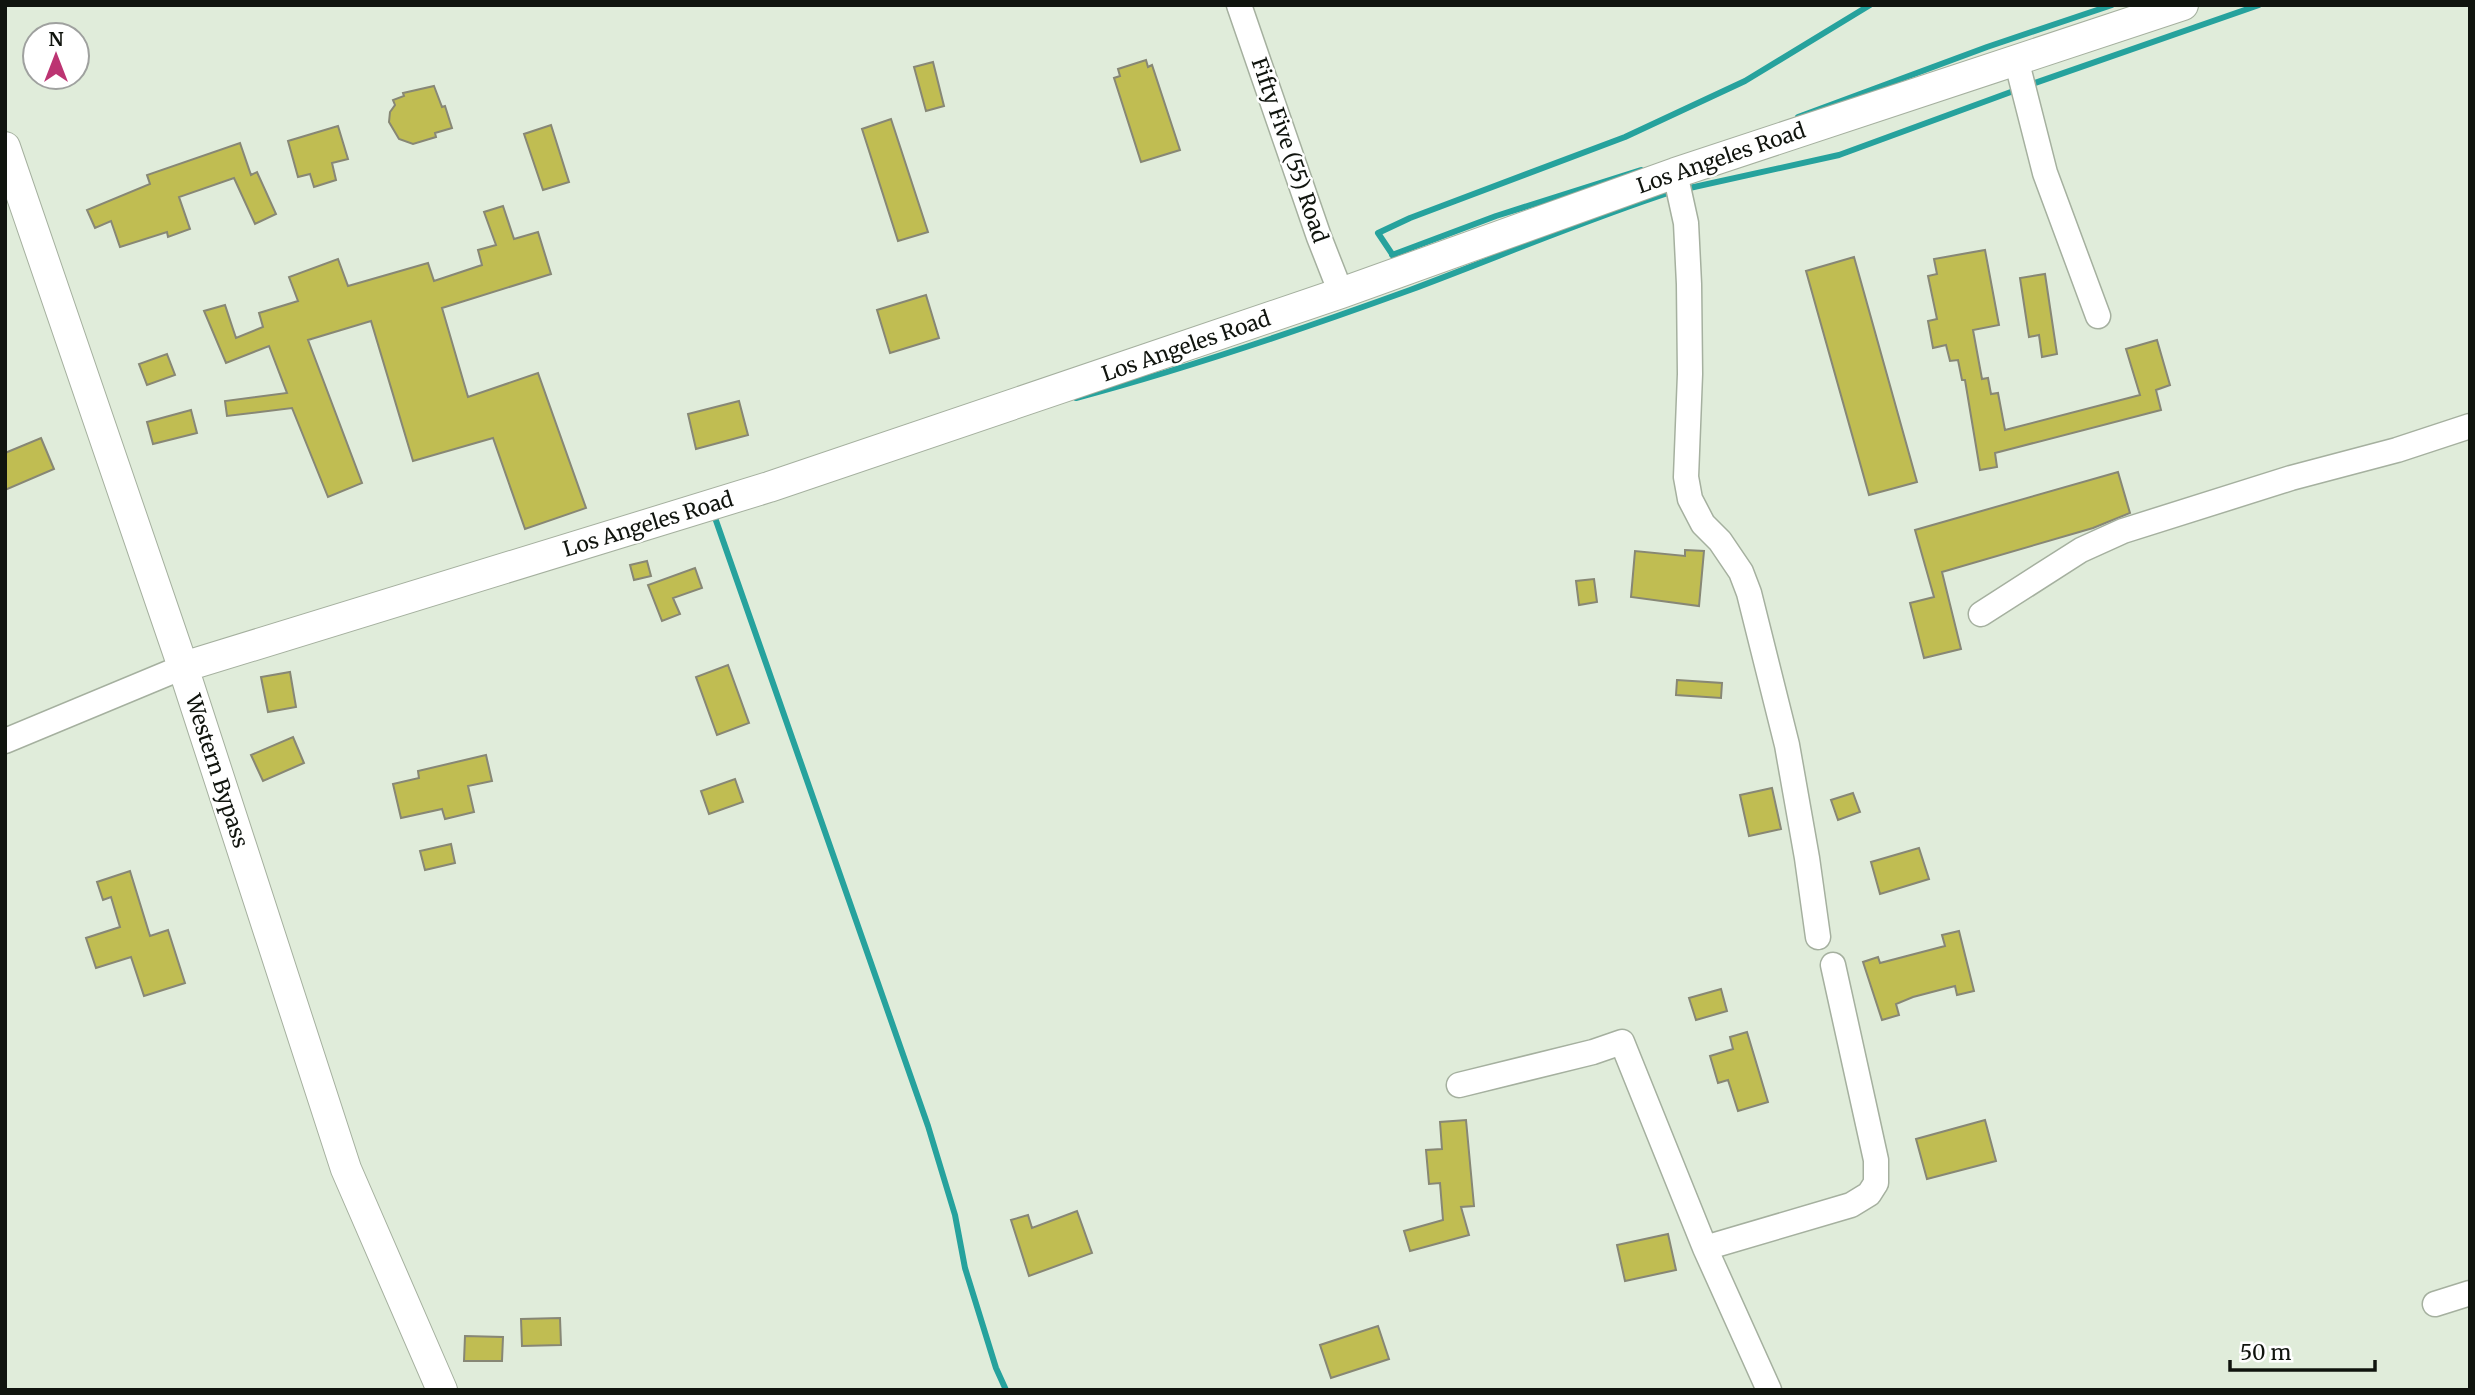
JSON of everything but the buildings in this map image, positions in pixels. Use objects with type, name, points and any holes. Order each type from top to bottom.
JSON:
[{"type":"main road","name":"Los Angeles Road","points":[[183,667],[769,487],[1341,293],[1675,173],[2183,5]]},
{"type":"main road","name":"Western Bypass","points":[[5,147],[183,667],[346,1169],[442,1390]]},
{"type":"street","name":"Fifty Five (55) Road","points":[[1240,5],[1319,237],[1341,293]]},
{"type":"street","points":[[2016,59],[2045,173],[2098,316]]},
{"type":"street","points":[[1675,173],[1686,223],[1689,284],[1690,374],[1686,477],[1690,499],[1703,524],[1720,541],[1741,572],[1749,593],[1787,745],[1818,937]]},
{"type":"street","points":[[1981,614],[2081,550],[2123,531],[2470,426]]},
{"type":"street","points":[[5,741],[183,667]]},
{"type":"street","points":[[1705,1248],[1851,1205],[1869,1195],[1876,1183],[1875,1160],[1866,1110],[1833,965]]},
{"type":"street","points":[[1459,1085],[1593,1052],[1622,1042],[1705,1248],[1769,1390]]},
{"type":"street","points":[[2435,1304],[2470,1293]]},
{"type":"waterway","points":[[1394,257],[1378,233],[1410,218],[1625,137],[1745,81],[1870,5]]},
{"type":"waterway","points":[[1798,117],[1987,47],[2112,5]]},
{"type":"waterway","points":[[2029,85],[2259,5]]},
{"type":"waterway","points":[[1685,189],[1839,155],[2019,89]]},
{"type":"waterway","points":[[1392,255],[1496,216],[1641,170]]},
{"type":"waterway","points":[[1076,398],[1327,320],[1674,191]]},
{"type":"waterway","points":[[713,512],[928,1126],[955,1215],[965,1268],[996,1368],[1006,1390]]}]
